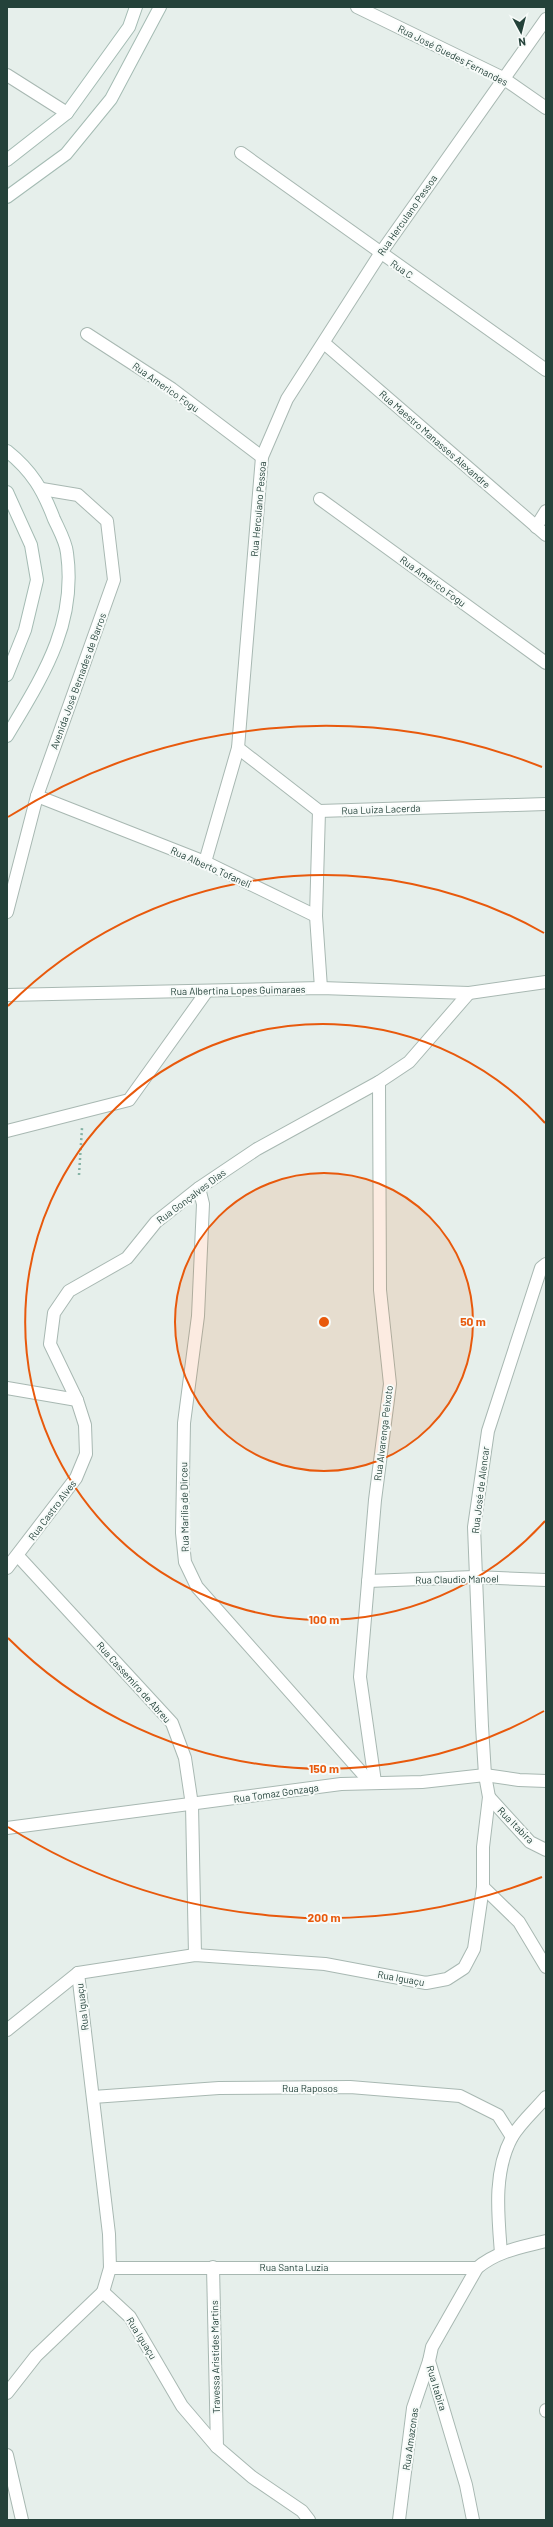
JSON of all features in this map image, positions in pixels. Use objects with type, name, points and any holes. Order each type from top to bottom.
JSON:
[{"type":"street","points":[[7,160],[67,113],[129,27],[136,7]]},
{"type":"street","points":[[7,197],[66,154],[111,99],[160,7]]},
{"type":"street","name":"Rua José Guedes Fernandes","points":[[357,7],[503,78],[546,108]]},
{"type":"street","name":"Rua Herculano Pessoa","points":[[205,862],[238,748],[262,457],[287,398],[324,343],[380,254],[546,19]]},
{"type":"street","points":[[7,75],[67,113]]},
{"type":"street","name":"Rua C","points":[[240,154],[546,370]]},
{"type":"street","name":"Rua Americo Fogu","points":[[86,334],[172,389],[262,457]]},
{"type":"street","name":"Rua Maestro Manasses Alexandre","points":[[324,343],[546,535]]},
{"type":"street","points":[[7,451],[42,489],[67,552],[69,588],[61,634],[39,683],[7,736]]},
{"type":"street","name":"Avenida José Bernades de Barros","points":[[7,912],[36,796],[114,580],[107,521],[78,495],[42,489]]},
{"type":"street","points":[[7,492],[31,544],[37,580],[25,630],[7,675]]},
{"type":"street","name":"Rua Americo Fogu","points":[[320,499],[546,663]]},
{"type":"street","points":[[536,527],[546,511]]},
{"type":"street","points":[[238,748],[319,812],[316,916],[321,988]]},
{"type":"street","name":"Rua Alberto Tofaneli","points":[[36,796],[205,862],[316,916]]},
{"type":"street","name":"Rua Luiza Lacerda","points":[[319,812],[546,804]]},
{"type":"street","name":"Rua Albertina Lopes Guimaraes","points":[[7,995],[321,988],[469,993],[546,982]]},
{"type":"street","points":[[7,1131],[130,1100],[207,991]]},
{"type":"street","name":"Rua Gonçalves Dias","points":[[77,1400],[50,1344],[54,1313],[69,1291],[99,1276],[127,1258],[156,1222],[199,1188],[257,1149],[379,1082],[410,1062],[469,993]]},
{"type":"street","name":"Rua Alvarenga Peixoto","points":[[373,1782],[360,1677],[375,1500],[390,1384],[380,1290],[379,1082]]},
{"type":"street","name":"Rua Marilia de Dirceu","points":[[199,1188],[203,1204],[198,1316],[184,1423],[182,1533],[185,1562],[197,1587],[373,1782]]},
{"type":"street","name":"Rua José de Alencar","points":[[484,1775],[474,1577],[474,1527],[488,1431],[544,1271]]},
{"type":"street","points":[[7,1388],[77,1400]]},
{"type":"street","name":"Rua Castro Alves","points":[[7,1568],[18,1556],[76,1478],[86,1454],[85,1425],[77,1400]]},
{"type":"street","name":"Rua Cassemiro de Abreu","points":[[18,1556],[172,1723],[185,1758],[192,1805],[196,1955]]},
{"type":"street","name":"Rua Claudio Manoel","points":[[368,1581],[474,1577],[546,1580]]},
{"type":"street","name":"Rua Tomaz Gonzaga","points":[[7,1828],[192,1805],[341,1784],[373,1782],[422,1782],[484,1775],[519,1780],[546,1780]]},
{"type":"street","name":"Rua Iguaçu","points":[[309,2520],[302,2511],[252,2477],[217,2447],[182,2406],[130,2317],[103,2292],[110,2268],[109,2234],[78,1973],[196,1955],[325,1964],[426,1983],[447,1979],[464,1968],[474,1949],[483,1887],[483,1846],[489,1797],[484,1775]]},
{"type":"street","name":"Rua Itabira","points":[[489,1797],[530,1842],[546,1850]]},
{"type":"street","points":[[483,1887],[519,1922],[546,1967]]},
{"type":"street","points":[[7,2030],[78,1973]]},
{"type":"street","name":"Rua Raposos","points":[[93,2097],[219,2088],[350,2087],[460,2096],[498,2115],[512,2137]]},
{"type":"street","points":[[501,2252],[497,2207],[501,2163],[512,2137],[546,2098]]},
{"type":"street","name":"Rua Itabira","points":[[473,2520],[466,2485],[429,2361],[432,2347],[478,2268],[488,2259],[501,2252],[546,2240]]},
{"type":"street","name":"Travessa Aristides Martins","points":[[213,2267],[217,2447]]},
{"type":"street","name":"Rua Santa Luzia","points":[[110,2268],[478,2268]]},
{"type":"street","points":[[7,2393],[36,2356],[103,2292]]},
{"type":"street","name":"Rua Amazonas","points":[[399,2520],[413,2408],[429,2361]]},
{"type":"street","points":[[7,2455],[22,2520]]},
{"type":"path","points":[[79,1175],[84,1112]]}]
